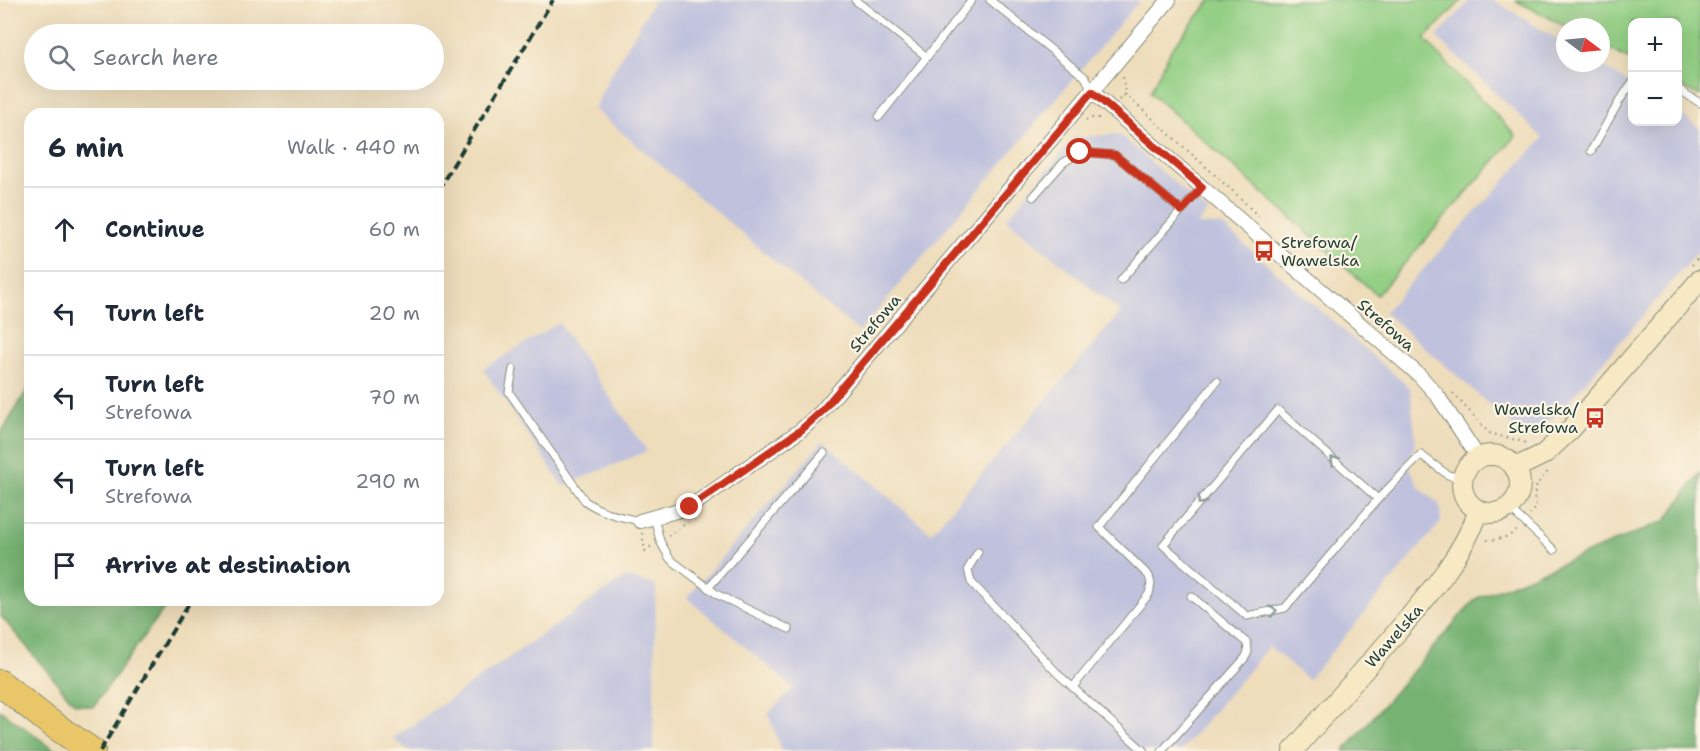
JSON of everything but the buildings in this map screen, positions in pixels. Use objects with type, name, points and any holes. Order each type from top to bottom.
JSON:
[{"type":"highway","points":[[0,683],[48,721],[92,751]]},
{"type":"street","name":"Strefowa","points":[[647,519],[690,507],[801,430],[821,412],[1168,0]]},
{"type":"street","name":"Strefowa","points":[[1092,92],[1419,375],[1437,395],[1478,457]]},
{"type":"street","points":[[1515,468],[1544,454],[1570,430],[1694,275]]},
{"type":"street","points":[[1499,456],[1505,458],[1515,468],[1520,479],[1519,492],[1508,507],[1497,512],[1479,511],[1465,498],[1462,478],[1470,463],[1478,457],[1499,456]]},
{"type":"street","name":"Wawelska","points":[[1293,751],[1433,590],[1457,558],[1471,533],[1479,511]]},
{"type":"lane","points":[[855,0],[927,57]]},
{"type":"lane","points":[[879,117],[972,0]]},
{"type":"lane","points":[[990,0],[1086,78],[1092,92]]},
{"type":"lane","points":[[1591,151],[1628,89]]},
{"type":"lane","points":[[1682,92],[1700,103]]},
{"type":"lane","points":[[1033,197],[1063,163],[1080,152],[1115,155],[1182,211]]},
{"type":"lane","points":[[1121,280],[1202,187]]},
{"type":"lane","points":[[513,369],[509,392],[585,501],[611,515],[647,519],[670,559],[718,595],[789,629]]},
{"type":"lane","points":[[1073,687],[1149,594],[1151,584],[1149,576],[1099,527],[1218,381]]},
{"type":"lane","points":[[1378,499],[1278,410],[1163,545],[1246,616],[1285,609],[1378,499],[1421,455],[1448,476],[1462,478]]},
{"type":"lane","points":[[708,588],[824,453]]},
{"type":"lane","points":[[1508,507],[1554,550]]},
{"type":"lane","points":[[978,552],[968,569],[971,582],[1073,687],[1144,751]]},
{"type":"lane","points":[[1162,751],[1248,652],[1246,643],[1191,596]]},
{"type":"path","points":[[1125,94],[1237,195],[1259,218]]},
{"type":"path","points":[[1694,275],[1700,256]]},
{"type":"path","points":[[1447,386],[1489,433],[1525,444],[1534,441]]},
{"type":"shaded area","points":[[654,0],[1140,0],[859,332],[594,109],[609,78]]},
{"type":"shaded area","points":[[1470,0],[1493,0],[1556,38],[1556,72],[1610,71],[1628,82],[1628,126],[1682,126],[1682,115],[1700,129],[1700,249],[1559,413],[1525,436],[1384,312],[1543,138],[1437,37]]},
{"type":"shaded area","points":[[1119,134],[1208,212],[1197,225],[1222,225],[1410,388],[1416,443],[1407,461],[1419,487],[1440,505],[1441,522],[1308,680],[1269,646],[1181,751],[782,751],[768,714],[794,688],[687,598],[823,441],[931,533],[1121,312],[1006,219],[1074,138]]},
{"type":"shaded area","points":[[559,323],[647,451],[563,486],[483,369]]},
{"type":"shaded area","points":[[625,577],[656,585],[653,751],[411,751],[392,739]]},
{"type":"green space","points":[[1211,0],[1462,0],[1424,39],[1516,136],[1377,295],[1150,92],[1172,48]]},
{"type":"green space","points":[[1515,0],[1700,0],[1700,96],[1682,87],[1682,18],[1628,18],[1628,59],[1610,50],[1610,18],[1556,18],[1556,21]]},
{"type":"green space","points":[[24,395],[24,606],[166,606],[93,707],[74,703],[0,615],[0,435]]},
{"type":"green space","points":[[1700,473],[1700,751],[1344,751],[1475,599],[1665,521]]},
{"type":"green space","points":[[0,710],[55,750],[0,751]]},
{"type":"railway","points":[[444,180],[553,0]]},
{"type":"railway","points":[[100,751],[187,606]]},
{"type":"place","name":"Strefowa/ Wawelska","points":[[1264,251]]},
{"type":"place","name":"Wawelska/ Strefowa","points":[[1595,418]]},
{"type":"route","points":[[690,507],[801,430],[828,405],[1092,92],[1202,187],[1182,211],[1115,155],[1080,152]]}]
